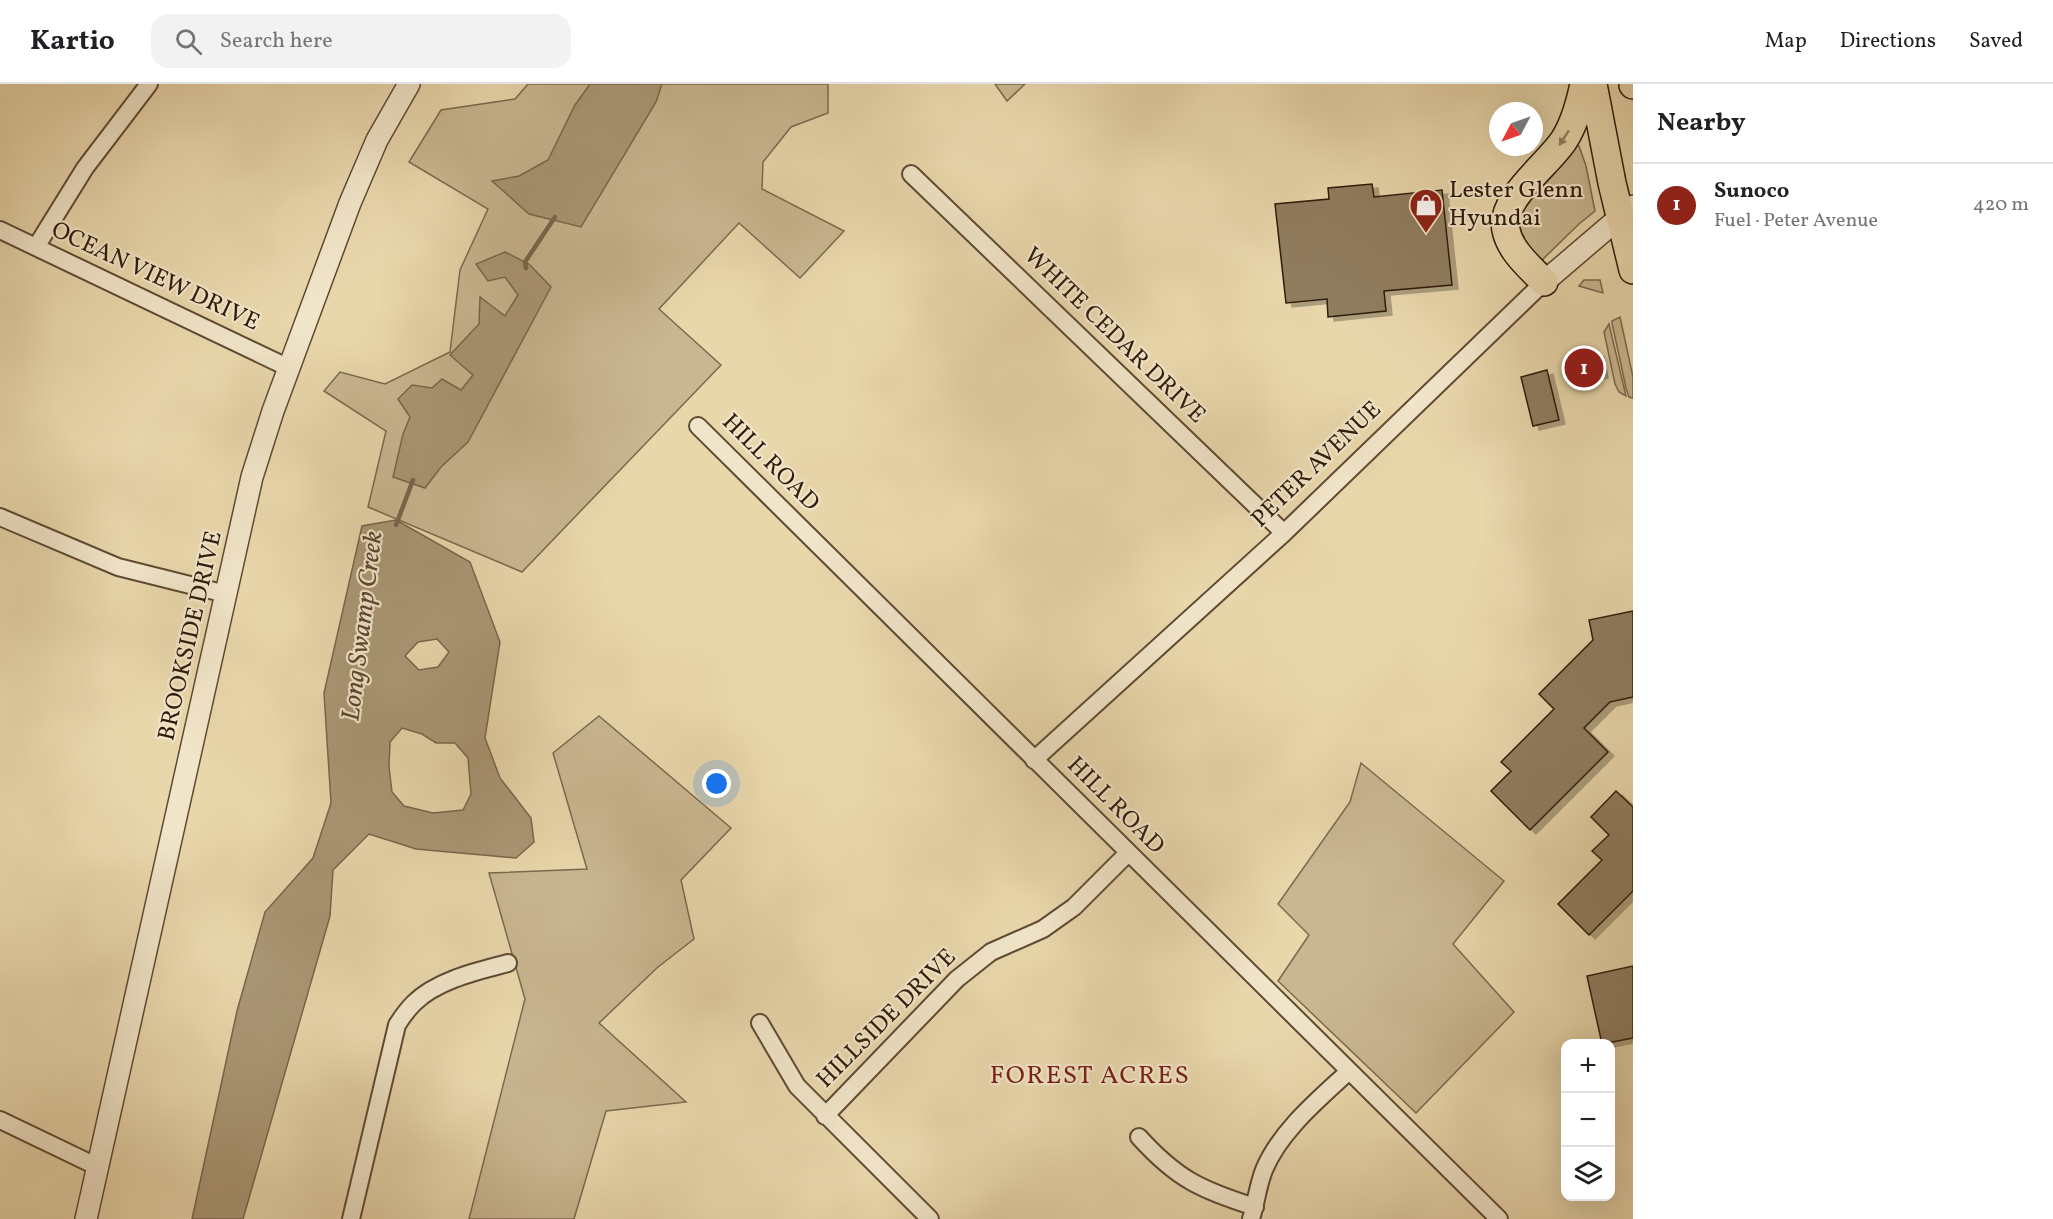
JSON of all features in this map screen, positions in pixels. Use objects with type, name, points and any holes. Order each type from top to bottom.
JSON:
[{"type":"highway","points":[[1544,282],[1509,241],[1505,228],[1507,214],[1532,176],[1564,141],[1574,121],[1584,84]]},
{"type":"highway","points":[[1593,84],[1612,183],[1627,210],[1633,270]]},
{"type":"street","points":[[36,247],[85,168],[149,84]]},
{"type":"street","name":"BROOKSIDE DRIVE","points":[[86,1219],[252,477],[273,411],[350,203],[376,141],[409,84]]},
{"type":"street","name":"WHITE CEDAR DRIVE","points":[[911,174],[1284,533]]},
{"type":"street","name":"PETER AVENUE","points":[[1034,759],[1284,533],[1544,282],[1627,210]]},
{"type":"street","name":"OCEAN VIEW DRIVE","points":[[0,230],[289,368]]},
{"type":"street","name":"HILL ROAD","points":[[698,426],[1499,1219]]},
{"type":"street","points":[[0,517],[118,567],[226,594]]},
{"type":"street","name":"HILLSIDE DRIVE","points":[[825,1116],[957,979],[991,952],[1043,929],[1074,908],[1128,853]]},
{"type":"street","points":[[351,1219],[397,1025],[414,1003],[426,993],[468,974],[508,963]]},
{"type":"street","points":[[760,1023],[797,1086],[930,1219]]},
{"type":"street","points":[[1139,1137],[1158,1158],[1184,1178],[1253,1213],[1264,1169],[1280,1144],[1299,1119],[1348,1072]]},
{"type":"street","points":[[0,1120],[98,1167]]},
{"type":"shaded area","points":[[528,84],[828,84],[828,113],[791,127],[763,162],[762,189],[844,231],[800,278],[739,223],[659,309],[721,365],[522,572],[368,507],[386,431],[324,391],[340,372],[385,384],[450,352],[460,270],[488,209],[409,162],[441,110],[515,99]]},
{"type":"shaded area","points":[[995,84],[1025,84],[1007,101]]},
{"type":"shaded area","points":[[1575,145],[1579,146],[1586,166],[1595,211],[1541,261],[1524,253],[1516,211]]},
{"type":"shaded area","points":[[1584,280],[1600,280],[1603,293],[1579,286]]},
{"type":"shaded area","points":[[1620,317],[1633,377],[1633,398],[1629,397],[1626,388],[1612,323]]},
{"type":"shaded area","points":[[1609,324],[1626,396],[1619,392],[1615,384],[1604,332]]},
{"type":"shaded area","points":[[599,716],[731,828],[681,880],[694,939],[658,967],[599,1023],[686,1102],[606,1111],[574,1219],[469,1219],[525,999],[489,873],[587,869],[553,753]]},
{"type":"shaded area","points":[[1361,763],[1504,881],[1453,944],[1514,1012],[1416,1113],[1278,981],[1309,935],[1278,904],[1350,802]]},
{"type":"water","points":[[590,84],[662,84],[656,102],[581,227],[529,214],[492,181],[519,176],[548,160],[575,105]]},
{"type":"water","points":[[505,252],[529,264],[551,287],[468,442],[441,467],[425,488],[393,477],[403,434],[410,417],[398,399],[412,385],[432,388],[442,379],[461,390],[473,375],[450,355],[479,324],[480,297],[505,316],[518,295],[505,277],[488,281],[476,264]]},
{"type":"water","points":[[396,520],[470,562],[500,642],[485,738],[500,778],[531,818],[534,842],[516,858],[416,849],[369,834],[333,870],[330,916],[243,1219],[192,1219],[237,1011],[265,912],[313,858],[331,803],[324,693],[362,526]],"holes":[[[437,639],[449,652],[438,667],[419,670],[405,656],[418,642]],[[402,728],[422,734],[436,743],[455,743],[468,758],[471,794],[463,810],[433,813],[404,806],[392,792],[389,767],[390,742]]]},
{"type":"building","points":[[1372,184],[1374,197],[1442,190],[1452,285],[1384,291],[1386,311],[1328,317],[1327,299],[1286,303],[1275,204],[1329,199],[1328,188]]},
{"type":"building","points":[[1598,353],[1602,374],[1570,381],[1566,360]]},
{"type":"building","points":[[1547,370],[1559,420],[1533,426],[1521,377]]},
{"type":"building","points":[[1633,611],[1633,697],[1610,702],[1584,728],[1608,752],[1530,830],[1491,791],[1511,771],[1501,762],[1554,709],[1539,694],[1593,640],[1589,620]]},
{"type":"building","points":[[1616,791],[1633,807],[1633,891],[1589,935],[1558,904],[1602,860],[1592,851],[1609,835],[1591,817]]},
{"type":"building","points":[[1633,966],[1633,1038],[1615,1041],[1615,1039],[1601,1039],[1587,976]]},
{"type":"waterway","name":"Long Swamp Creek","points":[[526,268],[525,262],[555,217]]},
{"type":"waterway","name":"Long Swamp Creek","points":[[396,525],[413,480]]},
{"type":"place","name":"Lester Glenn Hyundai","points":[[1426,234]]},
{"type":"place","name":"Sunoco","points":[[1584,368]]},
{"type":"district","name":"FOREST ACRES","points":[[1090,1076]]}]
